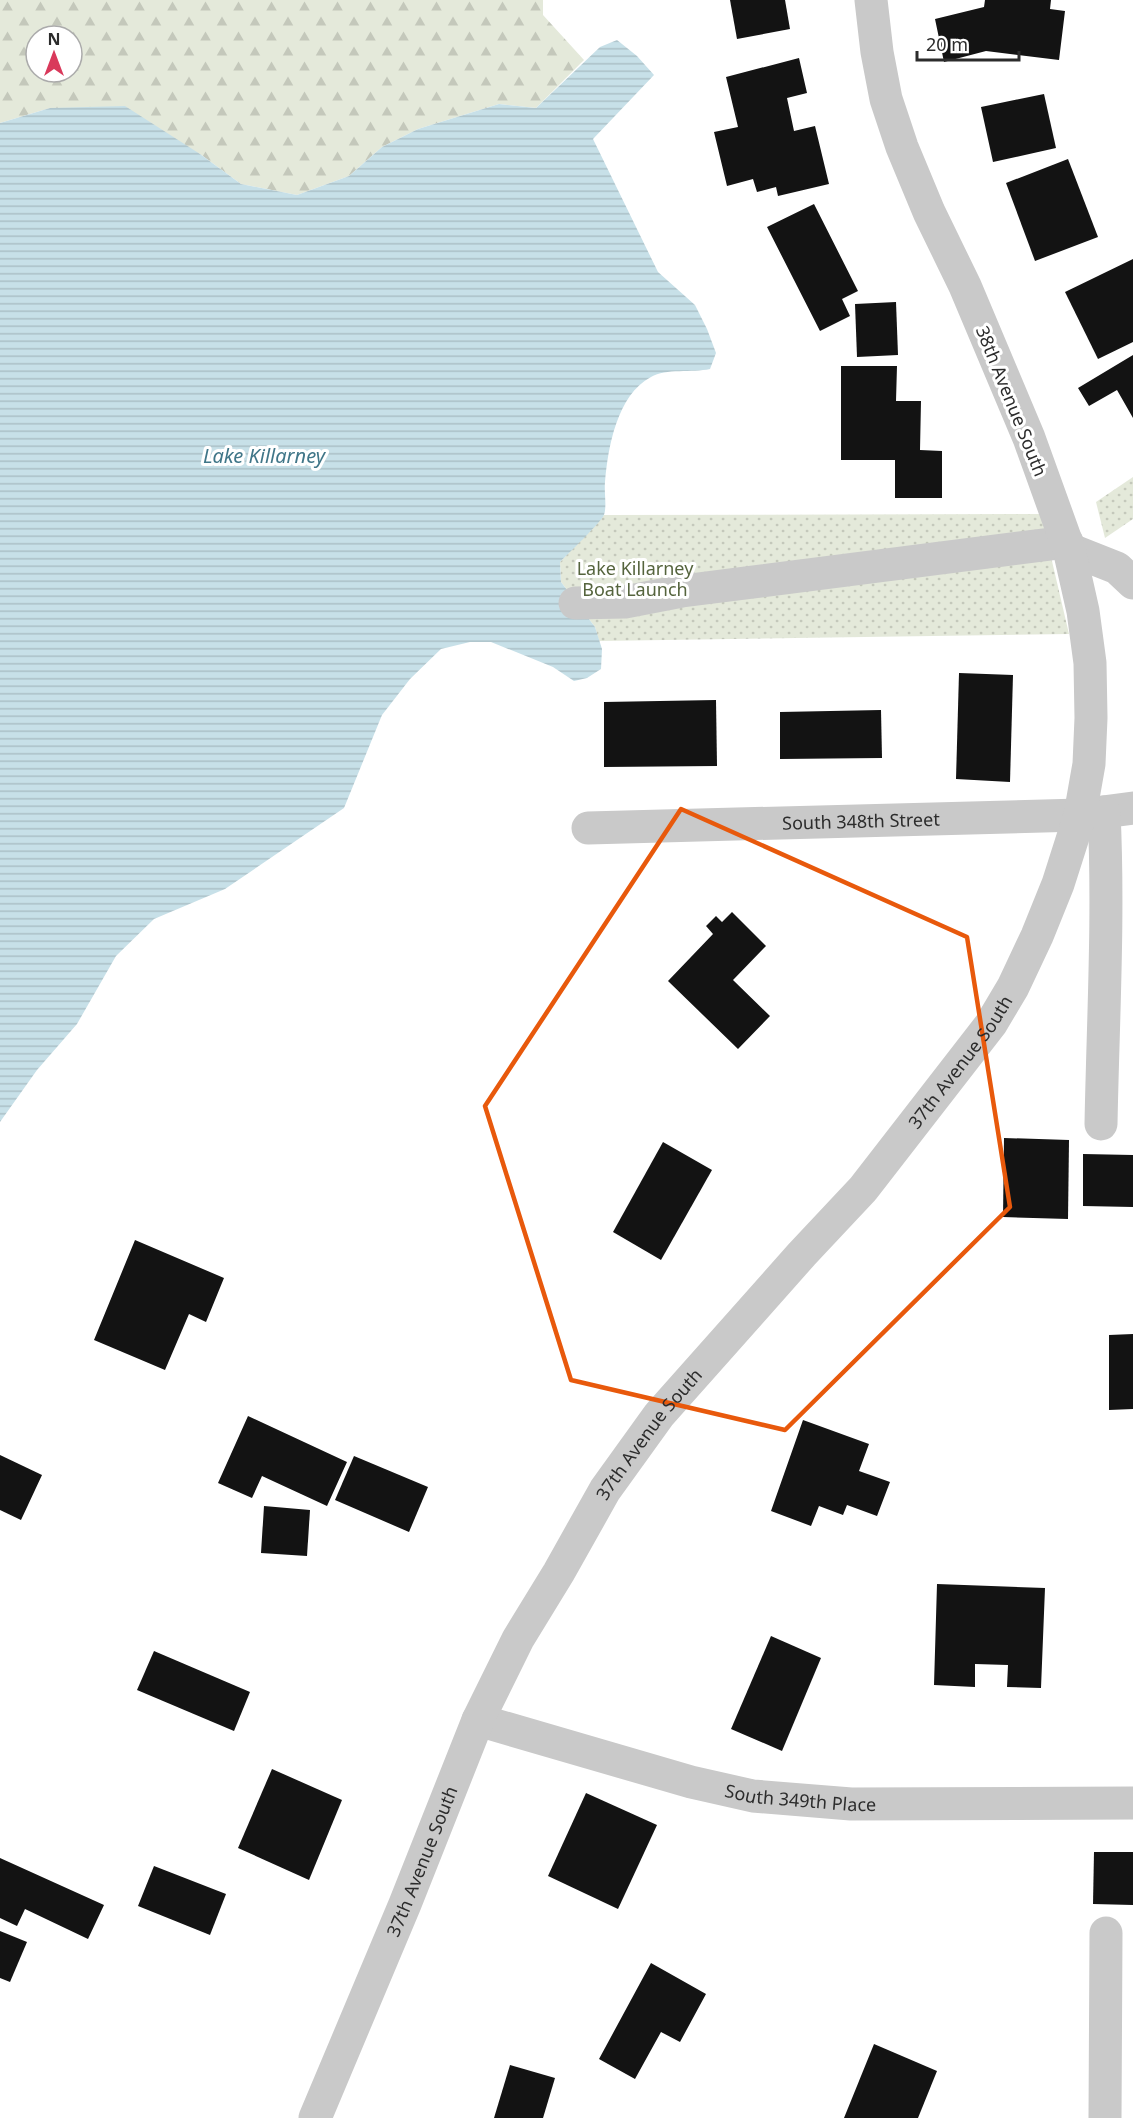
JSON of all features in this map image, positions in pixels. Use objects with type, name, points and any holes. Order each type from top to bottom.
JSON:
[{"type":"street","name":"38th Avenue South","points":[[871,0],[877,52],[886,99],[902,147],[1025,428],[1068,545],[1083,611],[1090,663],[1089,764],[1106,812]]},
{"type":"street","points":[[575,603],[625,602],[682,591],[1068,545],[1117,568],[1133,583]]},
{"type":"street","points":[[1101,1124],[1107,905],[1106,812]]},
{"type":"street","name":"South 348th Street","points":[[588,828],[1106,812]]},
{"type":"street","name":"37th Avenue South","points":[[315,2118],[405,1904],[478,1720],[518,1639],[605,1490],[659,1415],[863,1189],[991,1024],[1013,987],[1058,884],[1106,812]]},
{"type":"street","name":"South 349th Place","points":[[478,1720],[691,1782],[753,1796],[851,1804],[1133,1803]]},
{"type":"street","points":[[1106,1933],[1106,2118]]},
{"type":"highlighted area","points":[[681,809],[967,937],[1010,1207],[785,1430],[571,1380],[485,1106]]},
{"type":"green space","points":[[0,0],[543,0],[543,15],[584,60],[536,108],[499,104],[418,129],[382,147],[349,176],[297,195],[241,184],[200,154],[50,108],[0,123]]},
{"type":"green space","points":[[1133,477],[1133,519],[1105,538],[1096,502]]},
{"type":"green space","name":"Lake Killarney Boat Launch","points":[[1041,514],[1069,634],[599,641],[595,627],[561,582],[560,562],[604,515]]},
{"type":"water","name":"Lake Killarney","points":[[617,40],[637,56],[654,75],[593,139],[658,272],[695,305],[716,353],[710,369],[657,374],[639,385],[630,396],[616,423],[612,438],[605,482],[604,515],[560,562],[561,582],[595,627],[602,649],[601,669],[587,678],[574,681],[553,667],[491,642],[470,642],[441,649],[410,679],[382,715],[344,808],[225,889],[154,919],[116,956],[77,1024],[37,1070],[0,1122],[0,123],[50,108],[125,106],[200,154],[241,184],[297,195],[349,176],[382,147],[418,129],[499,104],[536,108],[600,47]]},
{"type":"building","points":[[730,0],[785,0],[790,29],[737,39]]},
{"type":"building","points":[[985,0],[1051,0],[1050,9],[1065,11],[1059,60],[986,51],[944,62],[935,19],[984,7]]},
{"type":"building","points":[[799,58],[807,93],[787,98],[794,131],[815,126],[829,184],[778,196],[776,187],[757,192],[753,179],[727,186],[714,132],[738,127],[726,77]]},
{"type":"building","points":[[1044,94],[1056,148],[993,162],[981,107]]},
{"type":"building","points":[[1068,159],[1098,237],[1035,261],[1006,183]]},
{"type":"building","points":[[814,204],[858,291],[842,299],[850,316],[820,331],[767,227]]},
{"type":"building","points":[[1133,259],[1133,342],[1098,359],[1065,292]]},
{"type":"building","points":[[896,302],[898,355],[857,357],[855,304]]},
{"type":"building","points":[[1133,355],[1133,418],[1117,390],[1089,406],[1078,388]]},
{"type":"building","points":[[841,366],[897,366],[896,401],[921,401],[920,450],[942,451],[942,498],[895,498],[895,460],[841,460]]},
{"type":"building","points":[[959,673],[1013,675],[1010,782],[956,779]]},
{"type":"building","points":[[716,700],[717,766],[604,767],[604,702]]},
{"type":"building","points":[[881,710],[882,758],[780,759],[780,712]]},
{"type":"building","points":[[732,912],[766,946],[733,980],[770,1016],[738,1049],[668,981],[713,934],[706,926],[716,916],[722,922]]},
{"type":"building","points":[[1004,1138],[1069,1140],[1068,1219],[1003,1217]]},
{"type":"building","points":[[663,1142],[712,1170],[661,1260],[613,1232]]},
{"type":"building","points":[[1083,1154],[1133,1155],[1133,1207],[1083,1206]]},
{"type":"building","points":[[135,1240],[224,1278],[206,1322],[189,1314],[165,1370],[94,1340]]},
{"type":"building","points":[[1133,1334],[1133,1409],[1109,1410],[1109,1335]]},
{"type":"building","points":[[248,1416],[347,1462],[327,1506],[262,1476],[252,1498],[218,1483]]},
{"type":"building","points":[[803,1420],[869,1444],[859,1471],[890,1482],[877,1516],[847,1505],[843,1515],[819,1506],[811,1526],[771,1511]]},
{"type":"building","points":[[0,1455],[42,1475],[21,1520],[0,1510]]},
{"type":"building","points":[[354,1456],[428,1487],[409,1532],[335,1500]]},
{"type":"building","points":[[264,1506],[310,1510],[307,1556],[261,1553]]},
{"type":"building","points":[[937,1584],[1045,1588],[1041,1688],[1007,1687],[1008,1665],[975,1664],[975,1687],[934,1685]]},
{"type":"building","points":[[771,1636],[821,1658],[782,1751],[731,1729]]},
{"type":"building","points":[[154,1651],[250,1692],[234,1731],[137,1690]]},
{"type":"building","points":[[272,1769],[342,1800],[309,1880],[238,1848]]},
{"type":"building","points":[[586,1793],[657,1825],[618,1909],[548,1876]]},
{"type":"building","points":[[1094,1852],[1133,1852],[1133,1905],[1093,1904]]},
{"type":"building","points":[[0,1858],[104,1905],[88,1939],[25,1909],[17,1926],[0,1918]]},
{"type":"building","points":[[154,1866],[226,1894],[210,1935],[138,1906]]},
{"type":"building","points":[[0,1931],[27,1942],[10,1982],[0,1978]]},
{"type":"building","points":[[651,1963],[706,1994],[680,2042],[661,2032],[635,2079],[599,2059]]},
{"type":"building","points":[[874,2044],[937,2071],[918,2118],[844,2118]]},
{"type":"building","points":[[510,2065],[555,2078],[543,2118],[494,2118]]}]
